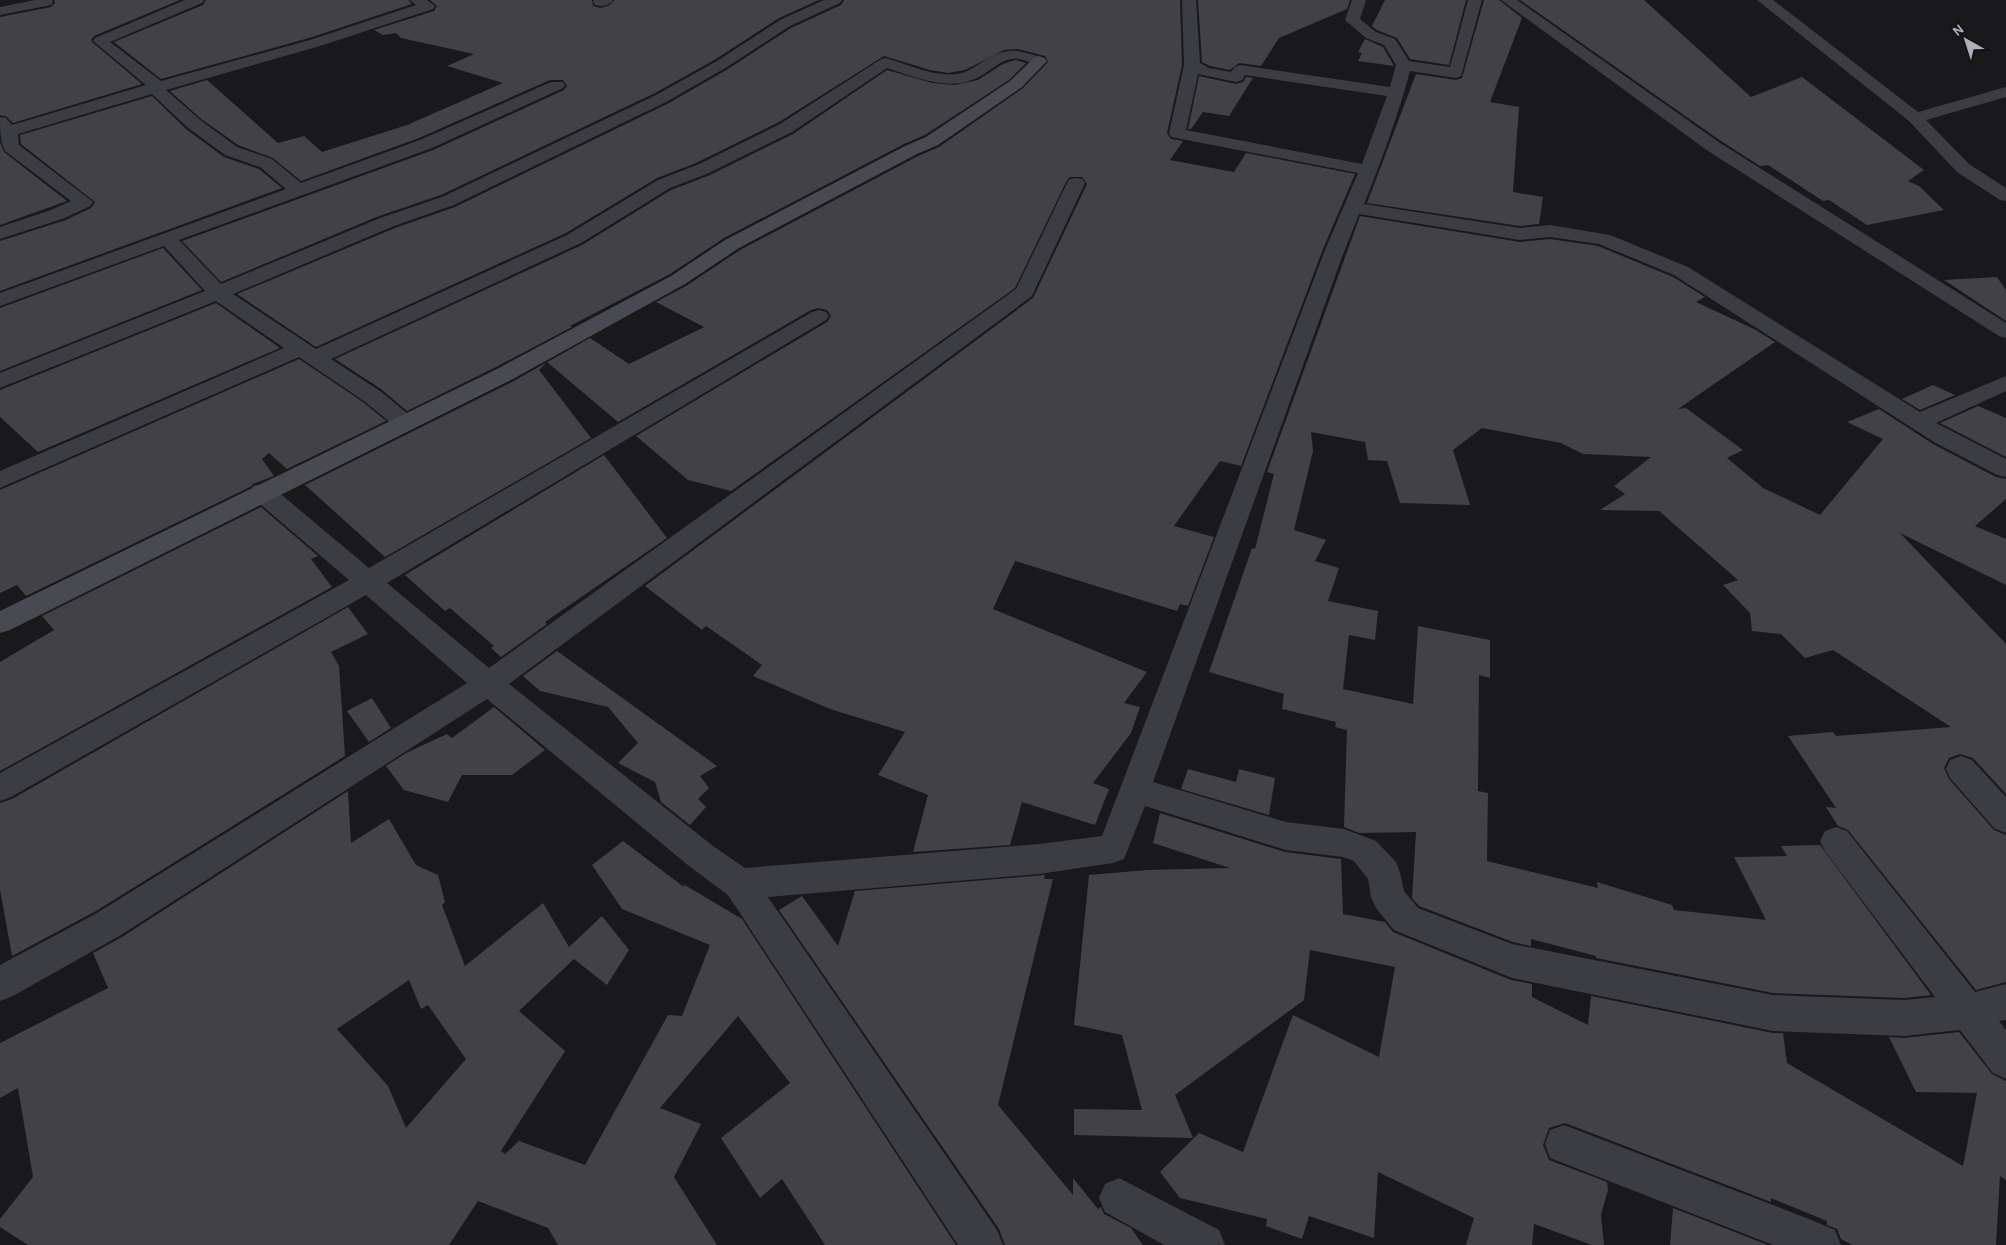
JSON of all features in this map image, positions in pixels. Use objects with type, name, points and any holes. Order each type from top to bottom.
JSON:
[{"type":"street","points":[[196,0],[100,41],[158,87],[159,93],[193,123],[231,151],[266,164],[298,190]]},
{"type":"street","points":[[5,137],[158,87],[315,43],[428,6],[417,0]]},
{"type":"street","points":[[0,381],[387,222],[448,201],[662,98],[722,64],[785,23],[835,0]]},
{"type":"street","points":[[1189,0],[1192,64],[1177,133],[1368,170]]},
{"type":"street","points":[[740,884],[1039,860],[1113,849],[1336,246],[1354,208],[1397,93],[1404,65],[1390,42],[1371,35],[1352,20],[1359,0]]},
{"type":"street","points":[[1404,65],[1456,73],[1475,0]]},
{"type":"street","points":[[1508,0],[1714,147],[2006,332]]},
{"type":"street","points":[[1764,0],[1915,118],[1963,168],[2006,196]]},
{"type":"street","points":[[0,11],[46,2]]},
{"type":"street","points":[[0,480],[308,354],[574,239],[664,184],[703,169],[786,128],[885,63],[948,79],[964,78],[978,73],[1010,54],[1039,61]]},
{"type":"street","points":[[0,623],[262,492],[503,375],[678,280],[732,244],[911,150],[932,142],[1016,84],[1039,61]]},
{"type":"street","points":[[1192,64],[1205,72],[1236,77],[1240,70],[1397,93]]},
{"type":"street","points":[[0,300],[426,144],[556,85]]},
{"type":"street","points":[[1915,118],[2006,92]]},
{"type":"street","points":[[0,233],[58,214],[84,202],[5,137]]},
{"type":"street","points":[[0,984],[109,924],[488,684],[1025,292],[1076,183]]},
{"type":"street","points":[[1354,208],[1520,234],[1550,231],[1603,238],[1681,271],[1942,437],[2006,469]]},
{"type":"street","points":[[167,238],[218,293],[372,396],[405,423]]},
{"type":"street","points":[[0,788],[368,581],[819,316]]},
{"type":"street","points":[[1918,422],[2006,383]]},
{"type":"street","points":[[262,492],[488,684],[701,856],[740,884],[982,1245]]},
{"type":"street","points":[[1961,769],[2006,819]]},
{"type":"street","points":[[1136,790],[1286,836],[1344,843],[1365,851],[1384,873],[1388,897],[1406,920],[1512,960],[1773,1013],[1904,1018],[1969,1011],[2006,1002]]},
{"type":"street","points":[[1836,841],[2006,1060]]},
{"type":"street","points":[[1564,1144],[1795,1232],[1820,1245]]},
{"type":"street","points":[[1119,1198],[1204,1245]]},
{"type":"building","points":[[54,0],[180,0],[94,36],[91,40],[142,84],[13,123],[7,117],[0,115],[0,17],[51,7],[55,3]]},
{"type":"building","points":[[206,0],[408,0],[412,4],[309,38],[161,79],[114,42],[203,5]]},
{"type":"building","points":[[430,0],[592,0],[593,6],[600,8],[608,6],[615,0],[819,0],[779,18],[716,59],[655,93],[441,195],[379,216],[221,282],[182,241],[433,150],[564,90],[567,86],[563,80],[550,80],[419,138],[301,181],[273,158],[238,145],[200,118],[170,91],[207,80],[278,143],[304,136],[322,152],[407,125],[503,83],[447,66],[474,54],[401,38],[396,33],[383,35],[374,30],[434,11],[437,6]]},
{"type":"building","points":[[844,0],[1180,0],[1182,65],[1167,133],[1171,139],[1183,141],[1170,160],[1234,172],[1246,153],[1355,174],[1323,249],[1241,466],[1220,461],[1174,526],[1214,537],[1188,606],[1180,604],[1177,611],[1015,561],[993,609],[1147,672],[1124,703],[1140,707],[1131,733],[1093,783],[1109,789],[1095,825],[1022,802],[1010,845],[913,852],[928,795],[878,775],[905,732],[830,709],[753,676],[762,665],[706,626],[702,630],[645,586],[1033,298],[1087,184],[1082,177],[1070,177],[1066,182],[1015,288],[731,491],[688,480],[636,436],[827,322],[831,316],[827,310],[818,308],[811,310],[618,422],[547,362],[590,338],[629,364],[704,327],[656,302],[686,286],[740,250],[918,156],[939,147],[1023,88],[1048,62],[1045,56],[1018,49],[1004,50],[965,70],[948,73],[930,70],[884,56],[779,122],[696,163],[657,178],[566,233],[316,347],[237,294],[395,228],[455,207],[669,103],[728,69],[791,28],[841,5]]},
{"type":"building","points":[[1198,0],[1350,0],[1347,9],[1279,38],[1261,66],[1239,63],[1230,70],[1210,66],[1202,62]]},
{"type":"building","points":[[1385,0],[1466,0],[1449,65],[1410,59],[1397,38],[1372,26]]},
{"type":"building","points":[[1484,0],[1499,0],[1522,18],[1490,102],[1519,107],[1513,192],[1543,197],[1539,224],[1520,226],[1367,203],[1416,74],[1456,80],[1462,78]]},
{"type":"building","points":[[1520,0],[1644,0],[1751,97],[1802,77],[1924,170],[1908,181],[1919,186],[1944,210],[1867,225],[1829,200],[1823,201],[1768,165],[1760,166],[1721,141]]},
{"type":"building","points":[[1365,39],[1383,47],[1394,66],[1358,61],[1362,53],[1358,52]]},
{"type":"building","points":[[1015,60],[1026,63],[1009,80],[925,135],[904,144],[724,238],[670,274],[494,368],[407,411],[381,389],[335,359],[582,245],[671,190],[710,175],[793,134],[887,70],[932,83],[955,85],[978,80],[1003,64]]},
{"type":"building","points":[[1199,76],[1236,84],[1243,82],[1246,77],[1253,78],[1229,116],[1203,112],[1191,129],[1188,129]]},
{"type":"building","points":[[152,96],[186,129],[224,157],[259,169],[282,188],[0,291],[0,241],[66,220],[91,208],[95,202],[21,144],[20,135]]},
{"type":"building","points":[[0,142],[4,152],[67,201],[0,225]]},
{"type":"building","points":[[1360,216],[1520,242],[1550,239],[1598,246],[1673,277],[1705,297],[1696,302],[1756,330],[1775,342],[1678,409],[1686,408],[1743,450],[1727,458],[1763,488],[1820,515],[1883,439],[1847,422],[1879,409],[1933,444],[1996,477],[2006,479],[2006,499],[1975,526],[2006,539],[2006,585],[1900,533],[2006,644],[2006,794],[1973,758],[1960,754],[1949,758],[1944,768],[1949,779],[1994,830],[2006,835],[2006,982],[1976,990],[1848,830],[1838,826],[1826,807],[1836,808],[1788,736],[1833,732],[1836,736],[1951,727],[1833,650],[1805,658],[1781,634],[1752,631],[1750,613],[1723,585],[1738,580],[1659,511],[1600,510],[1625,494],[1614,486],[1651,457],[1583,454],[1561,443],[1482,428],[1453,450],[1470,505],[1400,503],[1387,461],[1368,460],[1365,442],[1311,432],[1313,451],[1294,530],[1326,540],[1315,561],[1339,568],[1328,601],[1378,611],[1375,640],[1349,635],[1343,689],[1413,704],[1418,626],[1490,640],[1490,678],[1479,675],[1478,791],[1488,793],[1487,861],[1598,888],[1597,882],[1672,905],[1674,910],[1766,920],[1734,857],[1787,856],[1781,846],[1820,845],[1931,995],[1904,998],[1773,993],[1596,958],[1596,956],[1531,939],[1531,946],[1513,942],[1419,906],[1412,898],[1416,832],[1359,833],[1344,827],[1347,730],[1335,727],[1336,722],[1282,709],[1284,694],[1209,672],[1252,548],[1255,549],[1274,474],[1267,472]]},
{"type":"building","points":[[163,248],[202,290],[0,371],[0,308]]},
{"type":"building","points":[[1997,277],[2006,290],[2006,321],[1944,280]]},
{"type":"building","points":[[216,303],[280,348],[38,452],[0,417],[0,390]]},
{"type":"building","points":[[299,359],[363,402],[386,421],[287,469],[269,453],[262,459],[274,476],[253,484],[26,596],[17,585],[0,593],[0,490]]},
{"type":"building","points":[[546,363],[539,370],[591,438],[385,557],[305,485],[512,382]]},
{"type":"building","points":[[1933,385],[1955,395],[1920,410],[1902,399]]},
{"type":"building","points":[[1978,406],[2006,418],[2006,457],[1940,423]]},
{"type":"building","points":[[604,455],[667,538],[545,622],[547,624],[501,657],[491,648],[494,646],[450,608],[445,611],[405,575]]},
{"type":"building","points":[[261,507],[318,556],[311,559],[332,587],[0,771],[0,662],[54,630],[42,616]]},
{"type":"building","points":[[348,607],[368,634],[331,652],[339,666],[345,756],[96,911],[12,956],[0,890],[0,803],[12,799]]},
{"type":"building","points":[[557,651],[717,766],[700,776],[709,788],[698,799],[706,807],[690,825],[661,802],[655,782],[618,763],[638,743],[608,707],[540,691],[523,676]]},
{"type":"building","points":[[372,698],[391,728],[369,742],[347,711]]},
{"type":"building","points":[[494,707],[545,750],[512,775],[462,775],[448,802],[404,790],[386,766],[406,753],[447,734],[452,738]]},
{"type":"building","points":[[1188,769],[1236,782],[1239,769],[1275,778],[1269,815],[1181,789]]},
{"type":"building","points":[[348,791],[351,843],[389,819],[416,865],[438,875],[445,902],[442,905],[465,966],[543,903],[569,947],[602,916],[629,950],[607,985],[574,959],[519,1011],[565,1051],[501,1151],[505,1154],[519,1141],[585,1165],[668,1015],[682,1016],[710,945],[622,909],[592,865],[623,841],[684,887],[683,884],[742,919],[956,1245],[825,1245],[782,1179],[760,1198],[721,1138],[790,1083],[738,1016],[660,1108],[701,1124],[674,1177],[717,1245],[558,1245],[548,1228],[478,1201],[449,1245],[28,1245],[0,1227],[0,1219],[33,1177],[18,1088],[0,1098],[0,1043],[108,988],[93,953],[122,937]],"holes":[[[409,980],[421,1009],[428,1005],[466,1059],[406,1128],[388,1086],[337,1029]]]},
{"type":"building","points":[[1160,813],[1285,852],[1341,859],[1343,914],[1385,922],[1393,932],[1511,980],[1532,984],[1532,997],[1588,1025],[1591,996],[1773,1033],[1783,1033],[1787,1063],[1963,1166],[1977,1093],[1916,1092],[1889,1037],[1904,1038],[1959,1032],[1992,1074],[2006,1081],[2006,1180],[2000,1176],[1996,1245],[1852,1245],[1841,1239],[1837,1229],[1827,1225],[1827,1221],[1771,1198],[1771,1202],[1565,1123],[1549,1128],[1543,1145],[1549,1160],[1607,1182],[1608,1190],[1601,1215],[1604,1245],[1592,1245],[1534,1224],[1532,1245],[1466,1245],[1474,1218],[1378,1172],[1374,1238],[1309,1216],[1302,1239],[1266,1226],[1267,1219],[1180,1198],[1160,1172],[1199,1133],[1243,1152],[1293,1015],[1379,1057],[1395,967],[1310,950],[1304,1000],[1175,1095],[1193,1138],[1074,1135],[1074,1109],[1142,1110],[1122,1035],[1074,1025],[1089,875],[1147,870],[1230,868],[1153,843]]},
{"type":"building","points":[[1045,875],[1044,879],[1053,879],[998,1105],[1073,1195],[1073,1178],[1098,1209],[1101,1207],[1104,1214],[1131,1228],[1143,1245],[1005,1245],[999,1229],[779,910],[802,896],[838,946],[855,891]]},
{"type":"building","points":[[1673,1208],[1768,1245],[1670,1245]]}]
